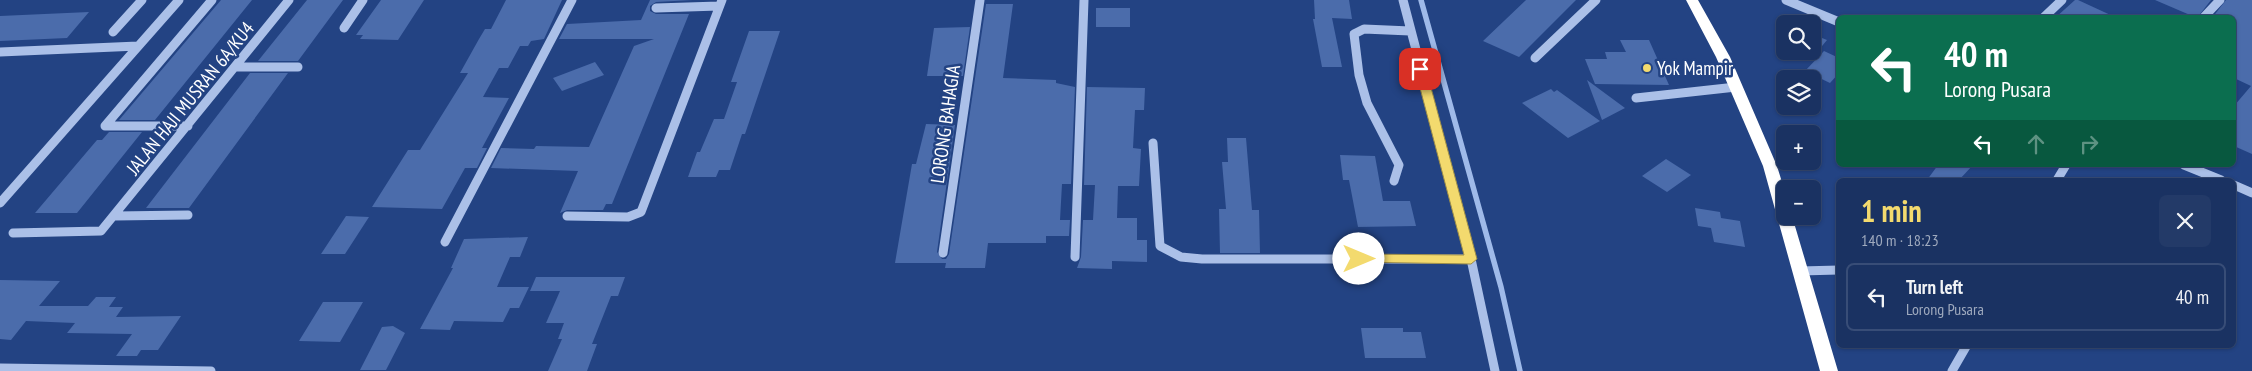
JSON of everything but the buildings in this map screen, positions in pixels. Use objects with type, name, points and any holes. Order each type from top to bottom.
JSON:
[{"type":"highway","points":[[1692,0],[1723,57],[1770,166],[1829,371]]},
{"type":"street","points":[[113,32],[142,0]]},
{"type":"street","points":[[0,203],[179,0]]},
{"type":"street","points":[[188,126],[105,126],[212,0]]},
{"type":"street","name":"JALAN HAJI MUSRAN 6A/KU4","points":[[13,233],[101,231],[289,0]]},
{"type":"street","points":[[344,28],[363,0]]},
{"type":"street","points":[[445,242],[572,0]]},
{"type":"street","name":"LORONG BAHAGIA","points":[[943,253],[980,0]]},
{"type":"street","points":[[1075,257],[1084,0]]},
{"type":"street","points":[[1403,0],[1471,259],[1495,371]]},
{"type":"street","points":[[1535,58],[1596,0]]},
{"type":"street","points":[[1786,0],[1836,21]]},
{"type":"street","points":[[2046,15],[2062,0]]},
{"type":"street","points":[[2205,15],[2220,0]]},
{"type":"street","points":[[568,216],[636,215],[641,212],[720,3],[656,8]]},
{"type":"street","points":[[1394,181],[1399,165],[1367,103],[1359,76],[1354,34],[1357,31],[1364,30],[1410,31]]},
{"type":"street","points":[[0,52],[138,46]]},
{"type":"street","points":[[235,67],[298,67]]},
{"type":"street","points":[[1636,98],[1736,87]]},
{"type":"street","points":[[1152,143],[1160,246],[1181,257],[1202,259],[1471,259]]},
{"type":"street","points":[[2057,178],[2065,167]]},
{"type":"street","points":[[2189,167],[2216,178]]},
{"type":"street","points":[[2236,186],[2252,193]]},
{"type":"street","points":[[115,216],[188,216]]},
{"type":"street","points":[[1800,271],[1836,270]]},
{"type":"street","points":[[1952,371],[1965,348]]},
{"type":"street","points":[[0,368],[211,371]]},
{"type":"waterway","points":[[1421,0],[1501,287],[1520,371]]},
{"type":"place","name":"Yok Mampir","points":[[1647,68]]},
{"type":"route","points":[[1359,259],[1471,259],[1420,69]]}]
